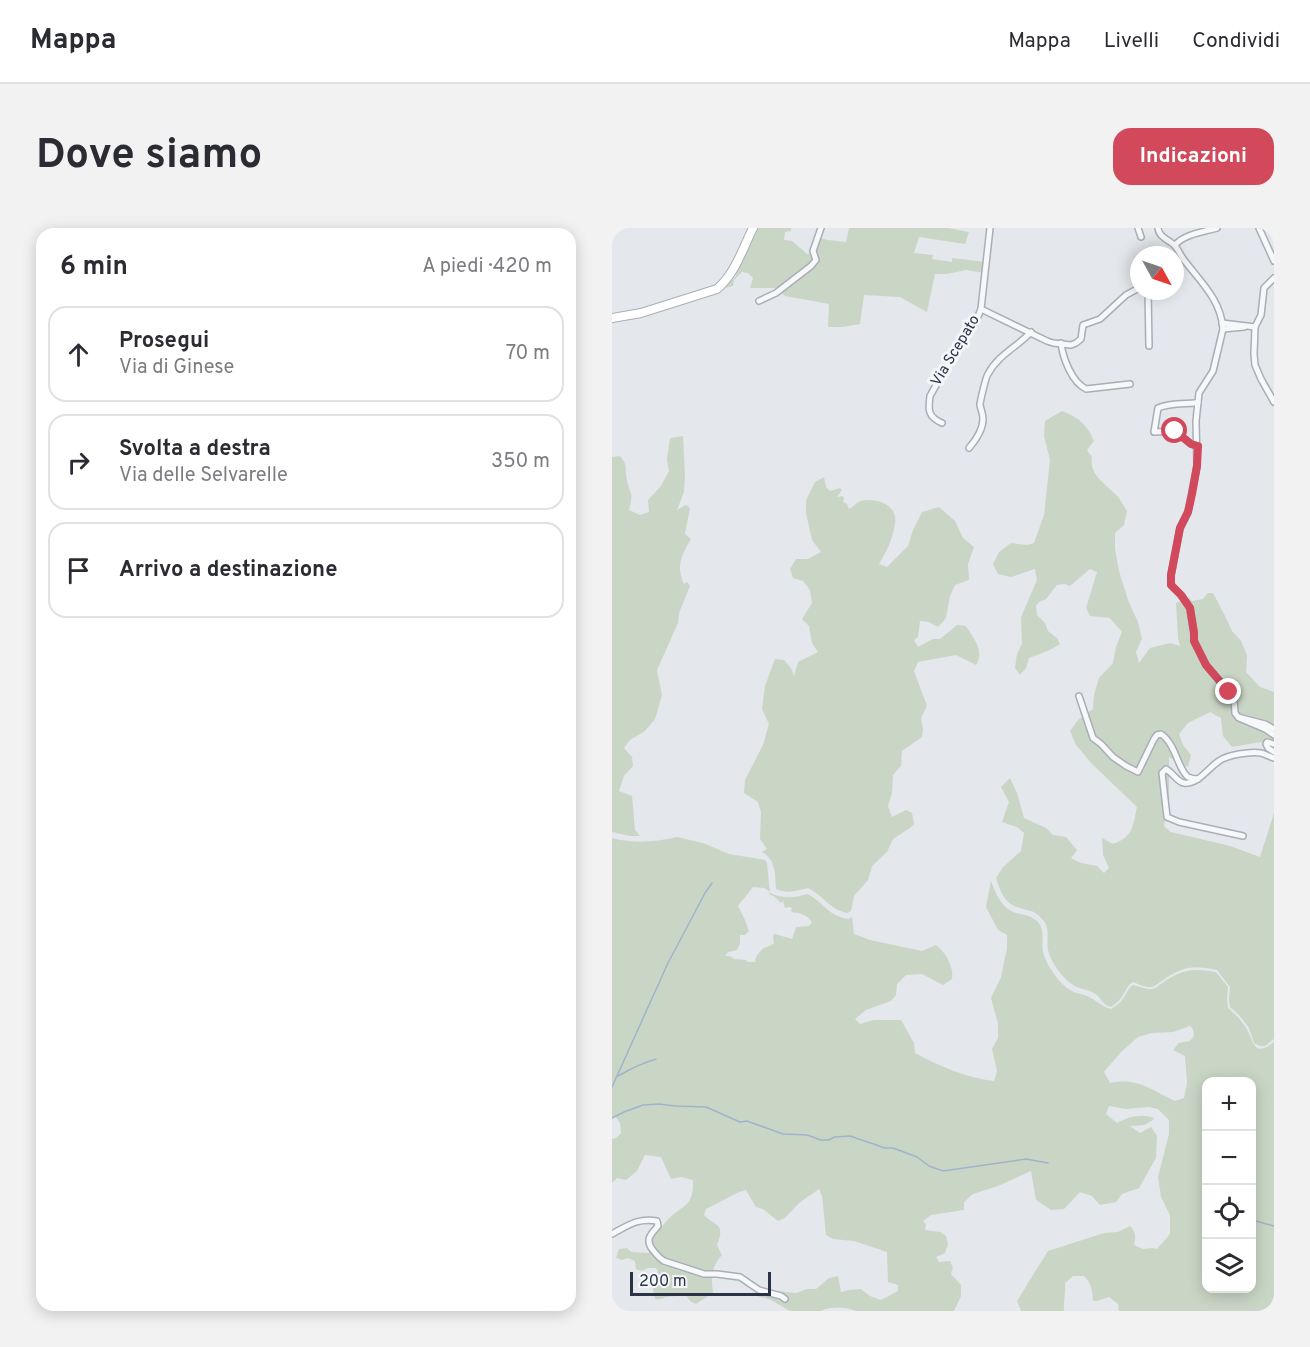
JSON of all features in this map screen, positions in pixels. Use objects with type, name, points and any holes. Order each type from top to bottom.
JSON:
[{"type":"main road","points":[[612,318],[641,313],[717,289],[730,275],[753,228]]},
{"type":"street","points":[[759,300],[776,293],[811,266],[816,260],[813,250],[820,228]]},
{"type":"street","points":[[990,228],[981,309],[1047,341],[1071,345],[1076,343],[1081,339],[1083,325],[1100,319],[1130,293]]},
{"type":"street","points":[[1138,228],[1142,237]]},
{"type":"street","points":[[1158,228],[1160,235],[1175,245],[1182,258],[1205,285],[1217,304],[1222,326],[1213,371],[1199,393],[1196,421],[1197,466],[1188,512],[1180,528],[1170,583],[1190,608],[1194,641],[1206,665],[1234,700],[1235,713],[1241,720],[1274,735]]},
{"type":"street","points":[[1175,245],[1191,231],[1218,228]]},
{"type":"street","points":[[1259,228],[1274,261]]},
{"type":"street","points":[[1274,278],[1263,288],[1261,315],[1255,327],[1254,354],[1260,379],[1274,402]]},
{"type":"street","points":[[1148,300],[1149,346]]},
{"type":"street","name":"Via Scepato","points":[[942,423],[931,416],[930,396],[957,348],[975,324],[981,309]]},
{"type":"street","points":[[1222,326],[1255,327]]},
{"type":"street","points":[[969,448],[975,440],[983,418],[980,402],[986,376],[999,358],[1031,332]]},
{"type":"street","points":[[1061,343],[1062,351],[1080,387],[1086,389],[1130,384]]},
{"type":"street","points":[[1198,402],[1160,406],[1154,432],[1175,431],[1191,444],[1198,446]]},
{"type":"street","points":[[1079,696],[1093,738],[1113,758],[1137,772],[1140,770],[1150,745],[1157,735],[1161,734],[1169,741],[1185,774],[1193,779],[1198,778]]},
{"type":"street","points":[[1238,717],[1265,724],[1274,729]]},
{"type":"street","points":[[1274,744],[1267,742],[1266,744],[1274,752]]},
{"type":"street","points":[[1243,836],[1179,822],[1167,817],[1162,773],[1166,769],[1182,783],[1194,782],[1221,759],[1234,755],[1260,753],[1274,758]]},
{"type":"street","points":[[612,1234],[635,1221],[657,1221],[658,1226],[648,1240],[654,1252],[663,1262],[704,1274],[740,1277],[759,1290],[782,1296],[785,1299]]},
{"type":"green space","points":[[756,228],[791,228],[791,231],[785,232],[784,240],[792,241],[807,254],[816,252],[819,238],[846,242],[849,228],[948,228],[969,232],[965,244],[919,237],[914,253],[933,255],[932,259],[952,262],[952,258],[985,262],[984,273],[966,270],[935,274],[927,312],[900,297],[864,295],[860,324],[828,327],[829,304],[785,296],[778,288],[750,288],[753,278],[748,273],[742,272],[734,280],[733,286],[724,288],[736,276],[737,265]]},
{"type":"green space","points":[[1062,411],[1078,419],[1088,430],[1094,441],[1087,450],[1092,457],[1095,473],[1127,511],[1124,525],[1115,533],[1115,549],[1119,571],[1142,639],[1136,652],[1139,663],[1150,648],[1170,643],[1180,646],[1176,603],[1189,598],[1192,601],[1203,599],[1208,593],[1213,593],[1247,655],[1246,672],[1260,687],[1274,692],[1274,750],[1261,742],[1232,747],[1223,736],[1221,718],[1210,712],[1188,723],[1179,734],[1183,745],[1191,755],[1188,767],[1182,764],[1161,732],[1138,771],[1114,756],[1094,737],[1086,714],[1093,709],[1099,678],[1113,663],[1122,632],[1110,618],[1090,616],[1086,608],[1097,572],[1090,569],[1070,586],[1057,585],[1046,599],[1036,606],[1037,615],[1060,644],[1029,658],[1026,668],[1020,675],[1015,668],[1017,654],[1022,644],[1021,617],[1037,580],[1035,569],[1011,577],[998,574],[993,564],[999,552],[1011,543],[1027,545],[1034,543],[1044,515],[1050,460],[1044,436],[1045,421]]},
{"type":"green space","points":[[683,436],[684,492],[677,510],[686,505],[690,508],[685,534],[691,539],[682,556],[680,572],[684,584],[687,582],[690,586],[679,613],[678,623],[657,670],[662,695],[655,719],[645,731],[630,740],[624,748],[632,757],[633,766],[624,776],[619,791],[632,796],[635,830],[640,836],[630,836],[612,832],[612,457],[620,456],[626,467],[631,496],[629,510],[640,515],[649,512],[648,500],[661,486],[669,471],[667,459],[670,438]]},
{"type":"green space","points":[[824,477],[826,487],[830,491],[840,488],[842,490],[837,497],[843,496],[843,502],[849,509],[861,501],[873,500],[880,501],[893,511],[895,523],[893,534],[879,564],[887,567],[908,546],[922,512],[939,507],[955,521],[963,538],[974,547],[968,564],[969,580],[955,585],[950,596],[946,618],[938,627],[929,622],[920,621],[918,637],[914,640],[918,647],[933,639],[940,639],[957,625],[966,626],[979,650],[978,660],[976,665],[956,655],[918,662],[914,671],[927,706],[921,718],[922,737],[902,751],[901,766],[893,775],[892,793],[888,806],[892,817],[906,810],[912,813],[914,824],[893,839],[887,852],[872,866],[868,880],[854,896],[851,911],[847,913],[835,908],[808,888],[788,892],[776,889],[772,863],[762,852],[767,849],[760,839],[761,812],[758,802],[744,793],[745,780],[763,745],[769,724],[762,709],[765,686],[775,659],[784,660],[794,676],[798,662],[818,652],[812,643],[809,626],[802,619],[812,603],[810,590],[803,581],[793,578],[790,569],[796,559],[808,559],[821,552],[812,540],[806,513],[806,500],[815,482]]},
{"type":"green space","points":[[1084,716],[1092,739],[1139,773],[1158,736],[1165,738],[1178,762],[1169,757],[1169,800],[1164,826],[1171,832],[1230,846],[1260,857],[1274,813],[1274,1039],[1265,1046],[1254,1043],[1249,1028],[1230,1007],[1230,987],[1217,970],[1202,967],[1183,969],[1153,987],[1133,982],[1118,1001],[1111,1007],[1108,1006],[1094,993],[1074,986],[1064,978],[1049,955],[1045,922],[1033,912],[1013,905],[1003,896],[996,878],[1003,867],[1021,851],[1024,833],[1017,827],[1002,822],[1009,802],[1001,787],[1010,778],[1024,818],[1046,828],[1053,835],[1066,837],[1077,850],[1071,858],[1081,863],[1097,866],[1104,873],[1109,868],[1103,855],[1102,838],[1113,844],[1125,838],[1131,830],[1137,807],[1092,764],[1076,745],[1070,731]]},
{"type":"green space","points":[[677,837],[703,843],[729,854],[765,860],[770,893],[789,897],[807,894],[835,915],[848,919],[852,917],[854,934],[870,940],[922,951],[936,945],[948,960],[952,970],[952,979],[943,985],[922,974],[906,975],[897,984],[896,995],[891,1001],[866,1010],[855,1019],[860,1024],[874,1020],[901,1020],[914,1043],[915,1053],[943,1067],[974,1077],[994,1081],[997,1071],[992,1049],[998,1038],[998,1024],[991,998],[1001,977],[1007,948],[1007,935],[998,930],[986,907],[991,881],[997,896],[1006,908],[1032,918],[1040,925],[1045,957],[1057,978],[1072,991],[1089,997],[1103,1006],[1111,1009],[1120,1003],[1133,985],[1152,989],[1184,972],[1201,970],[1216,972],[1228,987],[1228,1008],[1245,1026],[1255,1046],[1262,1049],[1274,1042],[1274,1311],[1119,1311],[1118,1304],[1109,1297],[1093,1301],[1087,1279],[1084,1276],[1073,1276],[1065,1283],[1064,1311],[1021,1311],[1017,1301],[1048,1251],[1104,1233],[1118,1232],[1130,1226],[1135,1235],[1134,1245],[1143,1249],[1157,1249],[1170,1234],[1170,1215],[1161,1197],[1158,1177],[1169,1134],[1169,1120],[1158,1109],[1149,1107],[1126,1109],[1109,1106],[1106,1114],[1117,1123],[1135,1116],[1154,1118],[1144,1125],[1130,1126],[1140,1133],[1151,1127],[1157,1136],[1156,1158],[1139,1188],[1122,1194],[1116,1202],[1100,1205],[1092,1196],[1080,1192],[1064,1209],[1051,1210],[1036,1200],[1031,1171],[973,1194],[964,1202],[964,1210],[931,1215],[923,1221],[926,1224],[925,1230],[940,1232],[946,1236],[948,1244],[945,1253],[936,1257],[939,1262],[950,1261],[953,1268],[951,1274],[961,1285],[961,1296],[954,1311],[856,1311],[830,1308],[821,1311],[790,1311],[771,1300],[754,1295],[777,1291],[796,1293],[816,1289],[829,1278],[838,1276],[841,1292],[861,1289],[881,1300],[898,1291],[898,1285],[888,1282],[887,1252],[854,1241],[833,1239],[826,1235],[822,1196],[819,1189],[799,1203],[785,1218],[778,1221],[763,1209],[756,1207],[746,1190],[706,1209],[704,1215],[720,1229],[717,1245],[722,1255],[713,1272],[713,1293],[696,1304],[683,1294],[655,1299],[653,1290],[658,1271],[656,1268],[642,1271],[636,1269],[635,1261],[628,1258],[622,1260],[616,1258],[619,1249],[627,1248],[631,1252],[649,1253],[653,1245],[652,1237],[689,1202],[693,1180],[681,1177],[671,1179],[661,1157],[645,1155],[637,1171],[626,1180],[617,1178],[612,1183],[612,1139],[621,1133],[620,1123],[615,1116],[612,1118],[612,838],[637,842]],"holes":[[[753,887],[764,888],[781,903],[783,901],[785,908],[792,908],[791,911],[804,915],[812,922],[809,926],[796,927],[792,939],[775,934],[774,943],[761,950],[756,962],[725,956],[728,952],[737,950],[740,935],[745,935],[749,931],[738,906]],[[1190,1026],[1194,1036],[1190,1041],[1179,1043],[1173,1050],[1185,1056],[1187,1083],[1184,1098],[1175,1101],[1137,1083],[1110,1083],[1104,1072],[1138,1037],[1152,1033],[1173,1032]]]},
{"type":"waterway","points":[[612,1087],[668,963],[712,883]]},
{"type":"waterway","points":[[618,1076],[656,1059]]},
{"type":"waterway","points":[[612,1118],[643,1105],[706,1107],[740,1122],[747,1121],[783,1134],[807,1135],[821,1140],[850,1136],[917,1157],[929,1166],[943,1171],[1026,1159],[1048,1163]]},
{"type":"waterway","points":[[1256,1221],[1274,1226]]},
{"type":"route","points":[[1175,431],[1191,444],[1198,446],[1197,466],[1188,512],[1180,528],[1170,583],[1190,608],[1194,641],[1206,665],[1229,692]]}]
